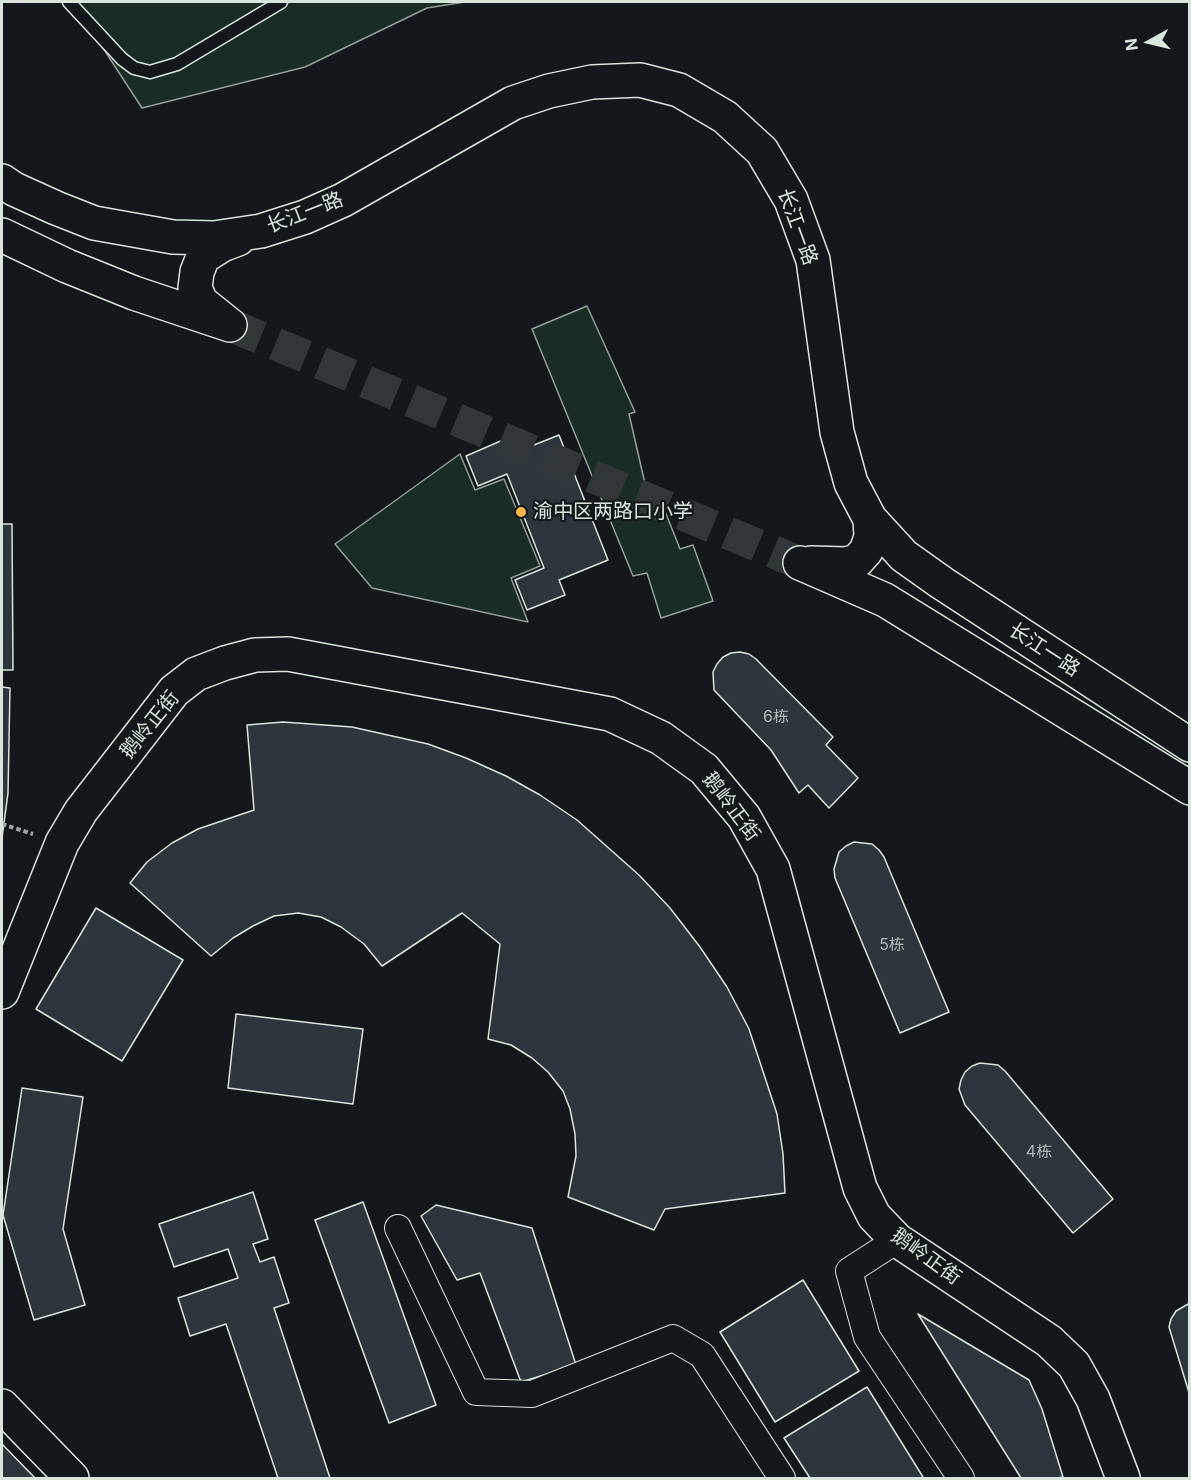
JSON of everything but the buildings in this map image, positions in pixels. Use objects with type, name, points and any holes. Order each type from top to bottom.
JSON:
[{"type":"main road","name":"长江一路","points":[[2,181],[56,208],[94,222],[134,232],[173,237],[214,238],[261,231],[343,200],[513,103],[549,91],[592,82],[640,80],[679,90],[725,117],[762,151],[791,200],[813,260],[837,432],[851,483],[870,519],[904,556],[942,583],[1190,745]]},
{"type":"main road","points":[[2,235],[67,266],[134,293],[230,325],[201,302],[195,288],[197,272],[203,257],[222,245],[261,231]]},
{"type":"main road","name":"长江一路","points":[[870,519],[871,537],[866,551],[857,561],[846,564],[800,562],[885,600],[1190,789]]},
{"type":"main road","name":"鹅岭正街","points":[[2,992],[62,843],[81,811],[174,691],[196,674],[255,655],[288,654],[610,714],[661,738],[704,769],[744,818],[773,869],[860,1188],[874,1216],[897,1240],[1048,1341],[1074,1365],[1093,1399],[1123,1479]]},
{"type":"main road","points":[[2,1406],[72,1479]]},
{"type":"street","points":[[398,1228],[476,1392],[532,1394],[673,1338],[702,1355],[782,1479]]},
{"type":"street","points":[[897,1240],[849,1270],[867,1337],[961,1479]]},
{"type":"lane","points":[[69,2],[122,59],[134,68],[150,72],[177,64],[281,2]]},
{"type":"green space","points":[[73,2],[465,2],[427,8],[305,67],[142,108]]},
{"type":"green space","points":[[587,306],[635,412],[629,414],[646,488],[655,486],[680,549],[693,545],[713,601],[661,618],[647,573],[633,576],[532,329]]},
{"type":"green space","points":[[460,454],[475,490],[504,479],[540,566],[511,578],[528,622],[372,588],[335,544]]},
{"type":"tunnel","points":[[230,325],[800,563]]},
{"type":"place","name":"渝中区两路口小学","points":[[521,512]]}]
